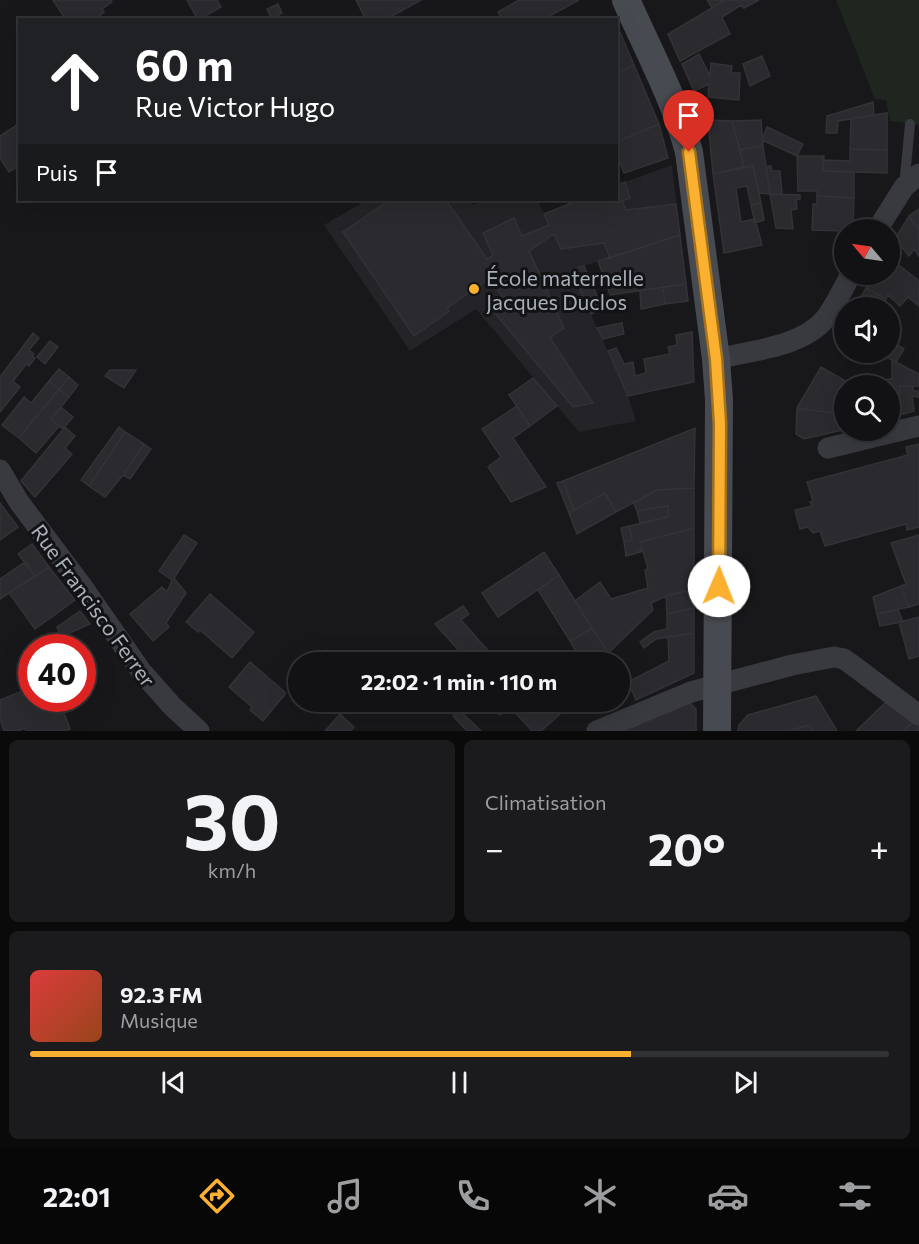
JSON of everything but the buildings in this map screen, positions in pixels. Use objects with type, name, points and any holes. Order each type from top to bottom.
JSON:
[{"type":"street","points":[[626,0],[669,96],[689,152],[716,359],[720,424],[717,731]]},
{"type":"street","points":[[885,219],[911,181]]},
{"type":"street","points":[[716,359],[787,342],[810,332],[826,318],[845,285]]},
{"type":"street","points":[[828,448],[919,426]]},
{"type":"street","name":"Rue Francisco Ferrer","points":[[0,470],[32,521],[82,586],[141,671],[172,706],[199,731]]},
{"type":"street","points":[[597,731],[686,694],[718,684],[834,657],[855,667],[919,715]]},
{"type":"lane","points":[[910,124],[911,181]]},
{"type":"shaded area","points":[[836,0],[919,0],[919,125],[890,121],[886,100],[875,99]]},
{"type":"shaded area","name":"École maternelle Jacques Duclos","points":[[672,165],[680,235],[571,270],[628,396],[636,421],[579,432],[476,309],[410,351],[324,225],[365,201],[471,201],[473,205],[483,201],[538,201],[544,214],[576,201],[618,201],[618,185]]},
{"type":"place","name":"École maternelle Jacques Duclos","points":[[474,289]]},
{"type":"route","points":[[689,152],[716,359],[720,424],[719,586]]}]
